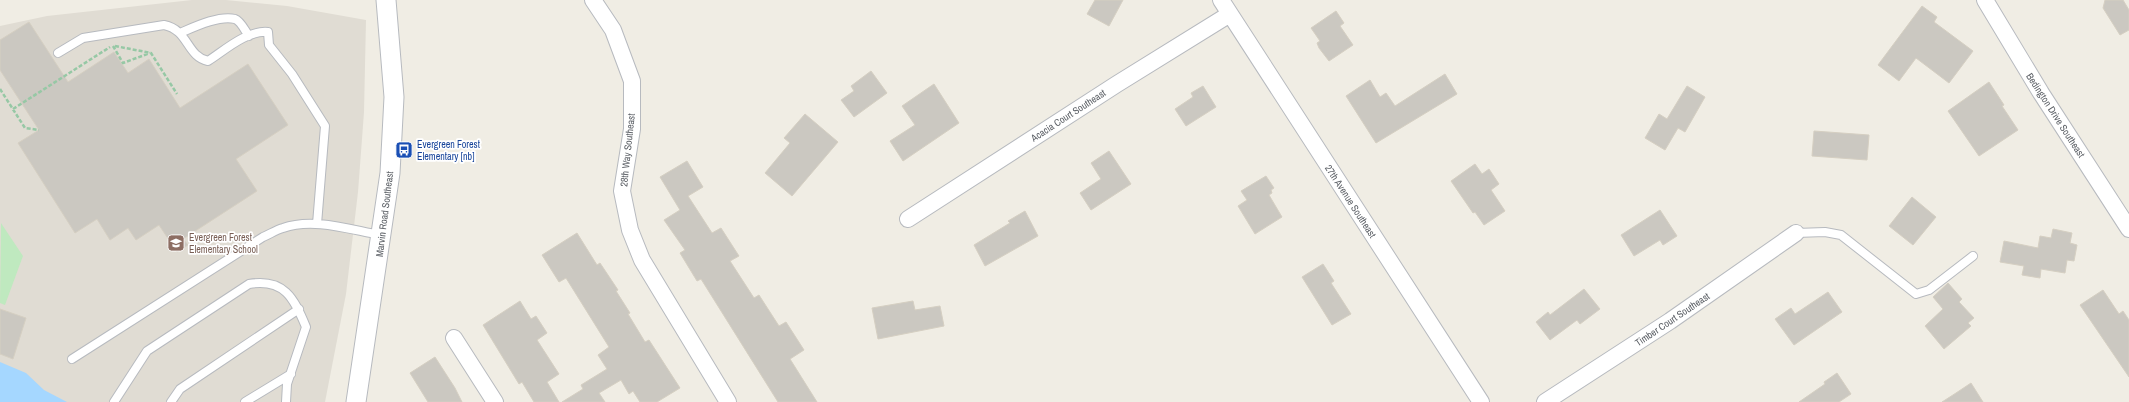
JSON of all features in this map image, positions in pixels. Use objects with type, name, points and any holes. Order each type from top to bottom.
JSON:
[{"type":"street","name":"Marvin Road Southeast","points":[[356,402],[390,173],[394,97],[386,0]]},
{"type":"street","name":"28th Way Southeast","points":[[593,0],[613,30],[632,81],[632,129],[622,191],[630,230],[642,260],[722,400]]},
{"type":"street","name":"27th Avenue Southeast","points":[[1221,0],[1481,402]]},
{"type":"street","name":"Bedington Drive Southeast","points":[[1985,0],[2041,93],[2128,224]]},
{"type":"street","name":"Acacia Court Southeast","points":[[908,219],[1117,84],[1230,14]]},
{"type":"street","name":"Timber Court Southeast","points":[[1544,402],[1670,321],[1796,233]]},
{"type":"street","points":[[454,338],[495,402]]},
{"type":"lane","points":[[180,33],[206,22],[235,19],[240,23],[249,36]]},
{"type":"lane","points":[[58,53],[83,38],[164,24],[176,28],[198,58],[208,61],[249,36],[260,31],[268,32],[269,44],[292,74],[325,126],[317,224]]},
{"type":"lane","points":[[72,359],[264,237],[283,228],[294,225],[317,224],[382,235]]},
{"type":"lane","points":[[1796,233],[1825,232],[1841,235],[1916,294],[1929,290],[1973,256]]},
{"type":"lane","points":[[114,402],[146,351],[249,284],[264,281],[278,285],[288,294],[299,309],[306,327],[287,384],[286,402]]},
{"type":"lane","points":[[171,402],[180,389],[299,309]]},
{"type":"lane","points":[[245,402],[291,374]]},
{"type":"path","points":[[113,46],[123,63],[151,53]]},
{"type":"path","points":[[13,109],[113,46],[151,53],[177,94]]},
{"type":"path","points":[[0,89],[25,128],[39,130]]},
{"type":"shaded area","name":"Evergreen Forest Elementary School","points":[[192,0],[226,0],[287,6],[366,20],[364,112],[358,192],[346,294],[325,402],[0,402],[0,26],[47,16]]},
{"type":"green space","points":[[1,223],[23,256],[5,305],[0,303]]},
{"type":"water","points":[[0,362],[26,373],[44,390],[67,402],[0,402]]},
{"type":"building","points":[[1095,0],[1123,0],[1109,26],[1087,14]]},
{"type":"building","points":[[2105,0],[2123,0],[2129,10],[2129,30],[2120,35],[2103,8]]},
{"type":"building","points":[[1922,6],[1937,17],[1934,22],[1973,51],[1949,83],[1916,58],[1899,81],[1878,65]]},
{"type":"building","points":[[1336,11],[1344,23],[1340,26],[1353,45],[1329,61],[1319,48],[1317,43],[1320,41],[1311,28]]},
{"type":"building","points":[[29,22],[68,82],[114,52],[128,73],[149,59],[180,108],[248,64],[288,125],[236,159],[257,191],[183,239],[188,245],[177,252],[159,225],[136,240],[128,228],[110,240],[97,219],[75,233],[18,143],[39,130],[0,70],[0,40]]},
{"type":"building","points":[[871,71],[887,93],[854,117],[841,100],[854,91],[851,86]]},
{"type":"building","points":[[1445,74],[1457,94],[1376,143],[1346,96],[1370,80],[1380,97],[1386,93],[1395,106]]},
{"type":"building","points":[[1989,82],[2004,105],[2002,106],[2018,130],[1979,156],[1948,111]]},
{"type":"building","points":[[934,84],[959,123],[903,161],[890,141],[915,125],[902,106]]},
{"type":"building","points":[[1203,86],[1216,107],[1186,126],[1175,109],[1193,97],[1191,93]]},
{"type":"building","points":[[1687,86],[1705,97],[1685,132],[1678,128],[1665,150],[1645,138],[1659,114],[1667,119]]},
{"type":"building","points":[[805,114],[838,142],[792,196],[765,173],[790,143],[784,138]]},
{"type":"building","points":[[1814,131],[1869,135],[1867,160],[1812,156]]},
{"type":"building","points":[[1109,151],[1131,184],[1091,210],[1080,193],[1101,179],[1091,163]]},
{"type":"building","points":[[687,161],[703,187],[688,196],[712,233],[721,228],[739,256],[730,261],[754,298],[759,295],[779,326],[786,322],[804,350],[790,359],[817,402],[778,402],[701,279],[697,281],[680,253],[685,250],[664,220],[680,210],[660,177]]},
{"type":"building","points":[[1475,164],[1482,174],[1489,169],[1499,184],[1491,190],[1505,211],[1484,225],[1475,212],[1473,213],[1451,181]]},
{"type":"building","points":[[1266,176],[1274,188],[1271,190],[1272,193],[1269,195],[1282,217],[1255,234],[1238,206],[1247,200],[1241,191]]},
{"type":"building","points":[[1912,197],[1936,217],[1913,245],[1889,226]]},
{"type":"building","points":[[1660,210],[1677,236],[1663,245],[1660,240],[1634,256],[1621,235]]},
{"type":"building","points":[[1025,211],[1038,236],[985,266],[974,245],[1010,223],[1008,221]]},
{"type":"building","points":[[2053,229],[2072,233],[2070,243],[2077,245],[2074,261],[2067,260],[2065,273],[2041,269],[2040,278],[2022,275],[2024,266],[2000,262],[2004,241],[2038,248],[2040,236],[2051,238]]},
{"type":"building","points":[[577,233],[597,265],[600,263],[618,290],[616,291],[630,313],[628,314],[645,342],[649,340],[680,388],[657,402],[640,402],[633,391],[629,394],[621,380],[599,393],[605,402],[562,402],[583,389],[581,385],[607,369],[598,355],[609,347],[566,278],[559,282],[542,255]]},
{"type":"building","points":[[1323,264],[1334,281],[1331,283],[1351,314],[1332,325],[1302,277]]},
{"type":"building","points":[[1948,283],[1962,299],[1959,302],[1974,318],[1968,323],[1971,326],[1944,349],[1925,326],[1943,309],[1933,297]]},
{"type":"building","points":[[1584,289],[1600,309],[1580,324],[1577,320],[1550,340],[1536,322],[1548,312],[1550,315]]},
{"type":"building","points":[[2103,290],[2119,314],[2123,311],[2129,320],[2129,377],[2080,305]]},
{"type":"building","points":[[1828,292],[1842,312],[1794,345],[1775,319],[1791,308],[1795,314]]},
{"type":"building","points":[[520,301],[531,319],[536,316],[547,333],[537,340],[559,374],[547,382],[559,402],[534,402],[522,382],[519,384],[483,325]]},
{"type":"building","points":[[913,301],[915,310],[940,306],[944,326],[878,339],[872,308]]},
{"type":"building","points":[[0,309],[26,318],[13,359],[0,354]]},
{"type":"building","points":[[435,357],[455,388],[462,402],[428,402],[410,373]]},
{"type":"building","points":[[1837,373],[1851,394],[1839,402],[1799,402],[1825,384],[1824,382]]},
{"type":"building","points":[[1971,383],[1983,402],[1942,402],[1956,393]]},
{"type":"place","name":"Evergreen Forest Elementary [nb]","points":[[404,150]]},
{"type":"place","name":"Evergreen Forest Elementary School","points":[[176,243]]}]
